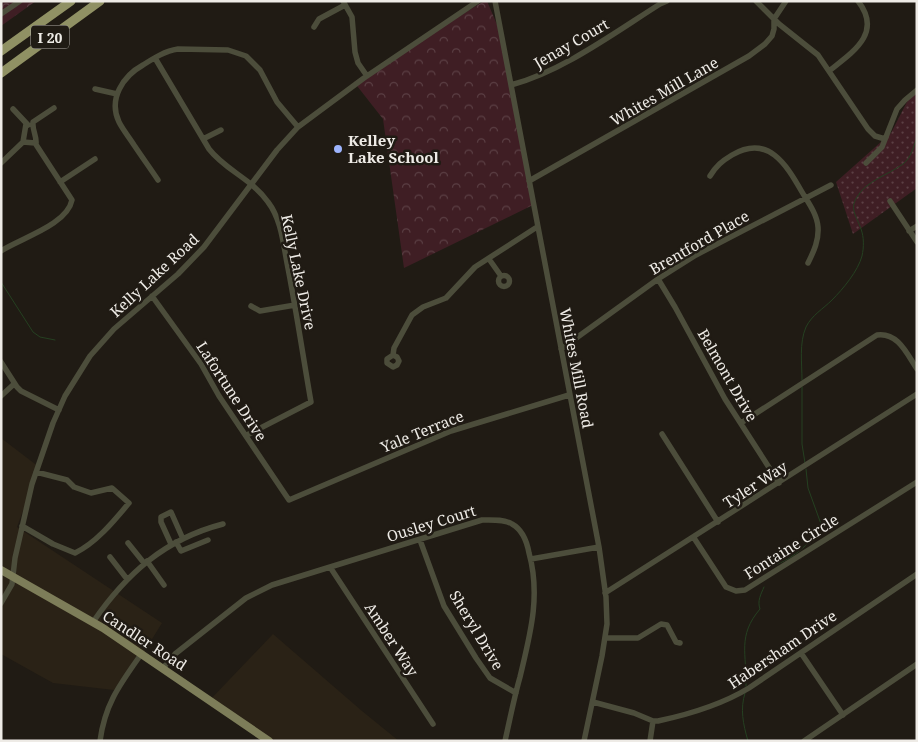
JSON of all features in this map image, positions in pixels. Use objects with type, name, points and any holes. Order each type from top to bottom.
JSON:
[{"type":"highway","name":"I 20","points":[[1,51],[71,1]]},
{"type":"highway","name":"I 20","points":[[1,73],[100,1]]},
{"type":"main road","name":"Candler Road","points":[[1,570],[93,622],[268,741]]},
{"type":"street","points":[[1,14],[20,1]]},
{"type":"street","name":"Kelly Lake Road","points":[[1,603],[12,584],[22,526],[36,472],[65,396],[90,356],[114,329],[178,274],[204,247],[277,150],[298,127],[367,76],[478,1]]},
{"type":"street","name":"Whites Mill Road","points":[[494,1],[599,547],[605,594],[607,617],[605,638],[584,741]]},
{"type":"street","name":"Jenay Court","points":[[511,85],[530,80],[564,64],[667,1]]},
{"type":"street","points":[[756,1],[774,19],[813,50],[868,129],[875,136],[885,139]]},
{"type":"street","name":"Whites Mill Lane","points":[[529,181],[749,56],[772,36],[774,19],[786,1]]},
{"type":"street","points":[[829,71],[853,51],[864,39],[867,32],[867,15],[858,1]]},
{"type":"street","points":[[314,27],[319,19],[344,3],[352,17],[355,52],[358,62],[367,76]]},
{"type":"street","points":[[158,180],[119,122],[115,110],[117,94],[124,79],[166,52],[178,49],[228,50],[240,53],[251,60],[260,70],[276,102],[298,127]]},
{"type":"street","name":"Kelly Lake Drive","points":[[154,58],[217,159],[251,184],[268,201],[276,215],[295,305],[311,402],[247,435]]},
{"type":"street","points":[[95,89],[117,94]]},
{"type":"street","points":[[866,163],[882,147],[898,109],[917,90]]},
{"type":"street","points":[[1,164],[23,142],[29,125],[54,108]]},
{"type":"street","points":[[1,251],[38,232],[65,215],[71,208],[72,200],[36,144],[36,139],[29,125],[13,109]]},
{"type":"street","points":[[204,139],[221,130]]},
{"type":"street","points":[[23,142],[36,144]]},
{"type":"street","points":[[710,176],[716,166],[736,153],[748,148],[764,149],[773,154],[786,166],[812,208],[818,224],[816,248],[808,263]]},
{"type":"street","points":[[60,182],[95,159]]},
{"type":"street","name":"Brentford Place","points":[[561,349],[658,279],[696,255],[832,186]]},
{"type":"street","points":[[890,201],[917,242]]},
{"type":"street","points":[[909,231],[917,226]]},
{"type":"street","points":[[393,355],[394,348],[412,315],[423,307],[446,298],[469,273],[537,227]]},
{"type":"street","points":[[489,259],[501,276]]},
{"type":"street","name":"Belmont Drive","points":[[658,279],[725,399],[779,483]]},
{"type":"street","name":"Lafortune Drive","points":[[152,296],[201,364],[219,396],[289,500]]},
{"type":"street","points":[[252,306],[260,311],[295,305]]},
{"type":"street","points":[[741,423],[877,335],[891,336],[899,342],[917,369]]},
{"type":"street","points":[[1,362],[14,384],[21,391],[59,410]]},
{"type":"street","points":[[1,396],[14,384]]},
{"type":"street","name":"Tyler Way","points":[[605,594],[917,394]]},
{"type":"street","name":"Yale Terrace","points":[[289,500],[451,430],[569,395]]},
{"type":"street","points":[[662,434],[718,522]]},
{"type":"street","points":[[22,526],[53,544],[75,553],[85,548],[117,517],[128,503],[112,488],[91,493],[74,487],[67,480],[36,472]]},
{"type":"street","name":"Fontaine Circle","points":[[694,538],[726,587],[736,591],[745,590],[917,482]]},
{"type":"street","points":[[183,538],[171,512],[161,517],[160,522],[173,543],[182,552],[208,540]]},
{"type":"street","name":"Ousley Court","points":[[163,668],[181,649],[256,592],[272,585],[482,520],[497,520],[512,524],[521,532],[526,541],[531,559],[535,593],[531,636],[505,741]]},
{"type":"street","points":[[93,622],[127,579],[146,562],[183,538],[223,524]]},
{"type":"street","name":"Sheryl Drive","points":[[420,540],[444,606],[485,673],[495,682],[516,693]]},
{"type":"street","points":[[128,543],[164,585]]},
{"type":"street","points":[[531,559],[599,547]]},
{"type":"street","points":[[110,558],[127,579]]},
{"type":"street","name":"Amber Way","points":[[330,567],[433,724]]},
{"type":"street","name":"Habersham Drive","points":[[593,702],[653,720],[696,712],[726,701],[750,688],[917,574]]},
{"type":"street","points":[[605,638],[638,638],[661,624],[667,625],[676,642],[680,643]]},
{"type":"street","points":[[801,653],[843,714]]},
{"type":"street","points":[[100,741],[109,703],[142,654]]},
{"type":"street","points":[[804,741],[917,664]]},
{"type":"street","points":[[650,741],[653,720]]},
{"type":"shaded area","points":[[1,438],[39,467],[17,527],[162,623],[144,652],[114,690],[53,683],[1,654]]},
{"type":"shaded area","points":[[273,634],[399,741],[266,741],[208,702]]},
{"type":"green space","points":[[1,1],[36,1],[1,26]]},
{"type":"green space","points":[[484,1],[487,1],[504,41],[535,204],[404,268],[383,119],[354,82]]},
{"type":"green space","points":[[917,91],[917,188],[853,234],[836,182],[891,133],[910,96]]},
{"type":"waterway","points":[[802,380],[802,346],[806,327],[854,274],[862,256],[863,239],[854,209],[855,201],[866,187],[908,159],[917,137]]},
{"type":"waterway","points":[[1,282],[33,332],[40,337],[55,340]]},
{"type":"waterway","points":[[802,387],[802,444],[805,463]]},
{"type":"waterway","points":[[769,567],[785,561],[799,551],[812,539],[821,524],[808,488],[806,469]]},
{"type":"waterway","points":[[746,686],[746,637],[748,628],[760,609],[759,600],[764,587]]},
{"type":"waterway","points":[[745,693],[743,717],[748,741]]},
{"type":"place","name":"Kelley Lake School","points":[[338,149]]}]
